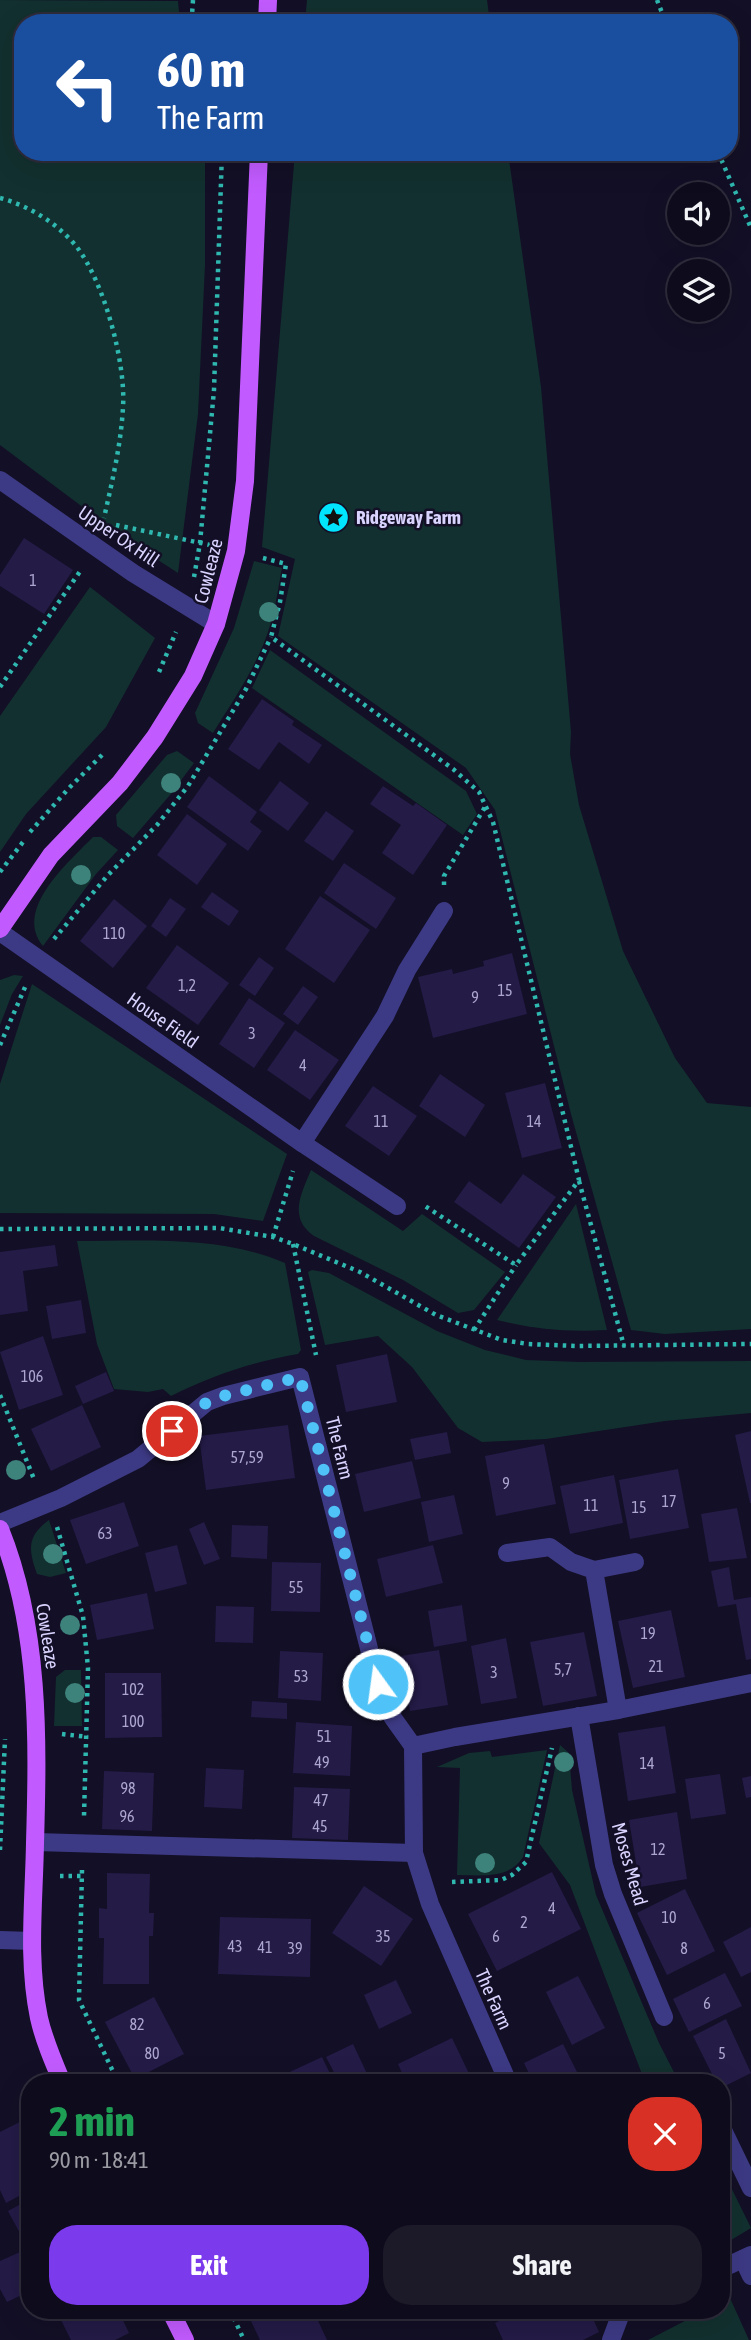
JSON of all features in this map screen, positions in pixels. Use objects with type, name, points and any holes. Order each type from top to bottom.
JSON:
[{"type":"main road","name":"Cowleaze","points":[[0,931],[51,855],[120,783],[149,746],[193,676],[216,624],[236,551],[245,481],[259,161]]},
{"type":"main road","name":"Cowleaze","points":[[0,1529],[9,1551],[28,1629],[36,1719],[36,1842],[32,1941],[35,1993],[40,2021],[59,2074]]},
{"type":"main road","points":[[174,2319],[185,2340]]},
{"type":"street","name":"Upper Ox Hill","points":[[0,480],[133,573],[216,624]]},
{"type":"street","points":[[302,1143],[385,1016],[407,970],[444,911]]},
{"type":"street","name":"House Field","points":[[0,931],[302,1143],[397,1206]]},
{"type":"street","name":"The Farm","points":[[0,1523],[46,1504],[138,1459],[207,1402],[300,1377],[378,1684],[388,1709],[413,1746],[414,1853],[436,1917],[505,2074]]},
{"type":"street","points":[[507,1553],[550,1546],[570,1562],[594,1570],[635,1562]]},
{"type":"street","points":[[594,1570],[618,1710]]},
{"type":"street","points":[[413,1746],[618,1710],[751,1683]]},
{"type":"street","name":"Moses Mead","points":[[579,1716],[604,1865],[612,1894],[664,2017]]},
{"type":"street","points":[[36,1842],[414,1853]]},
{"type":"street","points":[[0,1940],[32,1941]]},
{"type":"street","points":[[730,2145],[751,2188]]},
{"type":"street","points":[[730,2265],[747,2257],[751,2276]]},
{"type":"street","points":[[611,2340],[621,2319]]},
{"type":"path","points":[[156,679],[185,604],[200,543],[213,403],[222,161]]},
{"type":"path","points":[[722,161],[751,228]]},
{"type":"path","points":[[0,198],[22,204],[40,215],[75,245],[87,263],[105,304],[120,358],[123,407],[119,445],[97,547],[0,687]]},
{"type":"path","points":[[0,1045],[27,982],[41,960],[75,912],[157,825],[188,786],[246,689],[271,638]]},
{"type":"path","points":[[366,705],[453,769],[479,792],[493,822],[579,1180],[624,1346]]},
{"type":"path","points":[[0,872],[45,814],[109,747]]},
{"type":"path","points":[[444,911],[444,876],[486,806]]},
{"type":"path","points":[[273,1237],[302,1143]]},
{"type":"path","points":[[474,1331],[516,1265],[579,1180]]},
{"type":"path","points":[[397,1206],[423,1204],[516,1265]]},
{"type":"path","points":[[0,1229],[219,1228],[273,1237],[293,1244],[360,1272],[436,1315],[502,1340],[528,1344],[624,1346],[751,1344]]},
{"type":"path","points":[[293,1244],[311,1332]]},
{"type":"path","points":[[0,1395],[22,1454],[58,1529],[83,1616],[89,1712],[79,2000],[114,2074]]},
{"type":"path","points":[[423,1881],[501,1880],[512,1875],[526,1862],[558,1720]]},
{"type":"path","points":[[0,1850],[5,1728]]},
{"type":"path","points":[[234,2319],[244,2340]]},
{"type":"green space","points":[[0,0],[178,1],[179,14],[14,14],[14,161],[205,161],[205,265],[198,414],[178,573],[124,538],[0,445]]},
{"type":"green space","points":[[307,0],[487,0],[489,14],[306,14]]},
{"type":"green space","points":[[294,161],[509,161],[541,387],[571,732],[570,754],[579,805],[623,951],[675,1058],[707,1103],[751,1107],[751,1329],[665,1334],[631,1330],[571,1114],[495,810],[466,768],[278,636],[295,559],[262,547]]},
{"type":"green space","points":[[254,561],[282,568],[273,617],[257,659],[213,733],[198,723],[195,713],[234,628]]},
{"type":"green space","points":[[90,587],[155,638],[106,727],[26,814],[0,852],[0,716]]},
{"type":"green space","points":[[270,650],[466,791],[477,814],[463,835],[252,688]]},
{"type":"green space","points":[[177,751],[194,763],[133,838],[117,826],[116,815],[167,755]]},
{"type":"green space","points":[[93,837],[101,837],[118,850],[96,874],[43,946],[36,932],[35,917],[39,902],[59,873]]},
{"type":"green space","points":[[14,975],[23,976],[12,994],[0,1025],[0,980]]},
{"type":"green space","points":[[32,984],[287,1154],[263,1221],[214,1214],[0,1213],[0,1084]]},
{"type":"green space","points":[[311,1170],[403,1231],[422,1214],[505,1272],[474,1310],[458,1313],[403,1280],[314,1236],[306,1229],[301,1221],[299,1205]]},
{"type":"green space","points":[[576,1204],[607,1330],[552,1330],[497,1320]]},
{"type":"green space","points":[[77,1241],[182,1241],[235,1248],[285,1263],[301,1350],[298,1354],[249,1365],[171,1396],[163,1389],[148,1392],[114,1389],[97,1344]]},
{"type":"green space","points":[[312,1270],[329,1273],[437,1331],[485,1350],[526,1360],[751,1361],[751,1413],[665,1421],[546,1439],[482,1442],[458,1428],[412,1367],[378,1336],[325,1345],[308,1272]]},
{"type":"green space","points":[[49,1520],[66,1573],[50,1577],[37,1574],[31,1550],[33,1538]]},
{"type":"green space","points":[[65,1670],[81,1670],[82,1726],[54,1726],[56,1677]]},
{"type":"green space","points":[[560,1745],[569,1753],[572,1790],[596,1895],[675,2074],[642,2074],[570,1885],[539,1843]]},
{"type":"green space","points":[[547,1750],[523,1857],[510,1870],[502,1873],[457,1875],[460,1768],[437,1767],[469,1753],[490,1751],[492,1757]]},
{"type":"green space","points":[[730,2185],[751,2228],[730,2241]]},
{"type":"green space","points":[[730,2298],[749,2340],[648,2340],[689,2319],[730,2319]]},
{"type":"building","points":[[24,538],[73,570],[44,614],[0,586],[0,575]]},
{"type":"building","points":[[262,699],[294,721],[292,725],[322,745],[309,764],[279,742],[259,770],[228,749]]},
{"type":"building","points":[[209,776],[257,812],[250,822],[262,831],[248,851],[187,807]]},
{"type":"building","points":[[280,781],[309,803],[288,831],[259,810]]},
{"type":"building","points":[[383,786],[413,806],[416,803],[447,825],[413,875],[382,853],[401,825],[370,804]]},
{"type":"building","points":[[326,811],[354,831],[333,861],[304,841]]},
{"type":"building","points":[[187,814],[227,844],[197,885],[157,855]]},
{"type":"building","points":[[344,863],[396,898],[376,929],[324,893]]},
{"type":"building","points":[[212,892],[239,911],[229,926],[201,907]]},
{"type":"building","points":[[320,896],[370,930],[334,983],[285,949]]},
{"type":"building","points":[[170,898],[186,909],[166,937],[151,926]]},
{"type":"building","points":[[114,899],[147,926],[113,968],[80,941]]},
{"type":"building","points":[[177,945],[229,983],[198,1025],[146,988]]},
{"type":"building","points":[[512,953],[527,1014],[433,1038],[418,977],[452,969],[453,974],[484,966],[483,961]]},
{"type":"building","points":[[259,957],[274,968],[255,996],[239,985]]},
{"type":"building","points":[[303,986],[318,997],[298,1025],[283,1014]]},
{"type":"building","points":[[249,998],[285,1023],[254,1068],[219,1044]]},
{"type":"building","points":[[295,1030],[339,1060],[310,1100],[267,1070]]},
{"type":"building","points":[[440,1074],[485,1105],[465,1137],[419,1106]]},
{"type":"building","points":[[545,1083],[562,1148],[522,1158],[505,1093]]},
{"type":"building","points":[[373,1086],[417,1116],[389,1156],[345,1126]]},
{"type":"building","points":[[523,1174],[556,1197],[519,1248],[454,1202],[469,1181],[501,1204]]},
{"type":"building","points":[[55,1245],[58,1266],[23,1271],[28,1311],[0,1315],[0,1252]]},
{"type":"building","points":[[81,1300],[86,1333],[52,1339],[46,1306]]},
{"type":"building","points":[[43,1336],[63,1395],[19,1410],[0,1352]]},
{"type":"building","points":[[387,1354],[397,1402],[346,1412],[336,1365]]},
{"type":"building","points":[[106,1372],[114,1391],[83,1404],[75,1386]]},
{"type":"building","points":[[82,1405],[101,1447],[51,1471],[31,1429]]},
{"type":"building","points":[[288,1425],[295,1478],[206,1490],[199,1436]]},
{"type":"building","points":[[751,1431],[751,1503],[750,1503],[735,1435]]},
{"type":"building","points":[[447,1432],[451,1453],[415,1460],[410,1439]]},
{"type":"building","points":[[544,1444],[556,1504],[496,1516],[485,1456]]},
{"type":"building","points":[[412,1461],[421,1498],[364,1512],[355,1474]]},
{"type":"building","points":[[678,1469],[689,1528],[630,1539],[619,1480]]},
{"type":"building","points":[[614,1475],[623,1523],[570,1534],[560,1486]]},
{"type":"building","points":[[454,1495],[463,1534],[429,1542],[421,1502]]},
{"type":"building","points":[[124,1502],[139,1546],[86,1564],[70,1520]]},
{"type":"building","points":[[737,1508],[747,1558],[709,1562],[701,1514]]},
{"type":"building","points":[[204,1522],[220,1559],[204,1565],[189,1529]]},
{"type":"building","points":[[232,1525],[268,1526],[267,1559],[231,1557]]},
{"type":"building","points":[[177,1545],[187,1584],[155,1592],[145,1553]]},
{"type":"building","points":[[433,1545],[443,1583],[386,1597],[377,1559]]},
{"type":"building","points":[[272,1562],[321,1563],[320,1612],[271,1611]]},
{"type":"building","points":[[729,1567],[734,1600],[751,1597],[751,1659],[746,1660],[736,1604],[718,1607],[711,1571]]},
{"type":"building","points":[[147,1593],[154,1629],[97,1640],[90,1605]]},
{"type":"building","points":[[462,1605],[467,1641],[434,1647],[428,1611]]},
{"type":"building","points":[[216,1606],[254,1607],[253,1643],[215,1642]]},
{"type":"building","points":[[671,1610],[685,1677],[633,1688],[618,1621]]},
{"type":"building","points":[[584,1632],[597,1696],[543,1706],[530,1642]]},
{"type":"building","points":[[506,1638],[517,1698],[481,1704],[471,1646]]},
{"type":"building","points":[[439,1650],[448,1705],[410,1711],[401,1656]]},
{"type":"building","points":[[280,1651],[323,1653],[321,1701],[278,1698]]},
{"type":"building","points":[[105,1673],[161,1673],[162,1737],[105,1738]]},
{"type":"building","points":[[252,1701],[287,1703],[287,1719],[251,1717]]},
{"type":"building","points":[[296,1722],[352,1726],[350,1776],[293,1773]]},
{"type":"building","points":[[665,1726],[676,1793],[628,1801],[618,1733]]},
{"type":"building","points":[[206,1768],[244,1770],[242,1809],[204,1807]]},
{"type":"building","points":[[104,1771],[154,1773],[152,1831],[102,1829]]},
{"type":"building","points":[[720,1774],[726,1814],[691,1819],[685,1779]]},
{"type":"building","points":[[751,1776],[751,1797],[746,1798],[742,1778]]},
{"type":"building","points":[[294,1787],[350,1789],[348,1840],[292,1838]]},
{"type":"building","points":[[677,1812],[687,1879],[640,1887],[629,1820]]},
{"type":"building","points":[[552,1872],[581,1929],[497,1971],[468,1914]]},
{"type":"building","points":[[107,1873],[150,1874],[149,1913],[154,1913],[153,1936],[149,1936],[149,1984],[103,1984],[104,1938],[99,1938],[99,1908],[107,1909]]},
{"type":"building","points":[[364,1886],[413,1919],[381,1966],[332,1933]]},
{"type":"building","points":[[685,1889],[715,1951],[667,1975],[637,1913]]},
{"type":"building","points":[[220,1917],[311,1919],[310,1977],[218,1974]]},
{"type":"building","points":[[751,1927],[751,1972],[741,1977],[723,1942]]},
{"type":"building","points":[[725,1973],[742,2006],[689,2032],[673,1999]]},
{"type":"building","points":[[578,1976],[605,2028],[572,2045],[546,1992]]},
{"type":"building","points":[[396,1980],[412,2013],[379,2029],[364,1995]]},
{"type":"building","points":[[154,1997],[184,2054],[145,2074],[132,2074],[105,2022]]},
{"type":"building","points":[[726,2019],[751,2073],[730,2084],[730,2074],[712,2074],[693,2036]]},
{"type":"building","points":[[452,2038],[469,2074],[402,2074],[398,2064]]},
{"type":"building","points":[[353,2044],[367,2074],[335,2074],[326,2057]]},
{"type":"building","points":[[563,2044],[578,2074],[529,2074],[524,2063]]},
{"type":"building","points":[[322,2057],[330,2074],[286,2074]]},
{"type":"building","points":[[21,2122],[21,2195],[6,2203],[0,2190],[0,2132]]},
{"type":"building","points":[[21,2204],[21,2235],[8,2211]]},
{"type":"building","points":[[20,2252],[21,2254],[21,2295],[7,2302],[0,2289],[0,2261]]},
{"type":"building","points":[[60,2319],[122,2319],[129,2333],[115,2340],[71,2340]]},
{"type":"building","points":[[250,2319],[317,2319],[327,2340],[260,2340]]},
{"type":"building","points":[[503,2319],[593,2319],[599,2332],[583,2340],[503,2340],[495,2323]]},
{"type":"place","name":"Ridgeway Farm","points":[[333,517]]},
{"type":"route","points":[[172,1431],[207,1402],[300,1377],[378,1684]]}]
